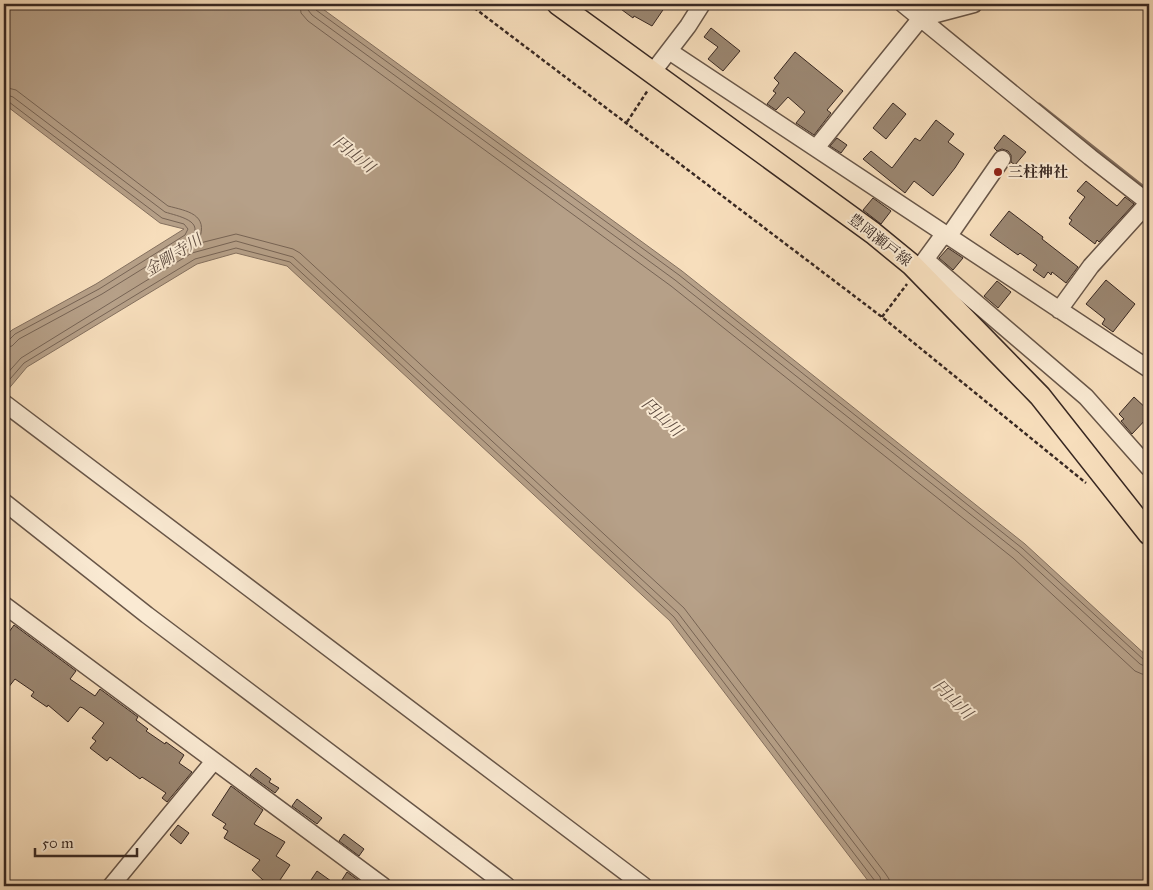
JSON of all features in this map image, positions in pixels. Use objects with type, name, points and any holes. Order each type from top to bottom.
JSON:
[{"type":"main road","name":"豊岡瀬戸線","points":[[558,4],[873,233],[922,265],[1040,396],[1149,534]]},
{"type":"street","points":[[655,75],[702,4]]},
{"type":"street","points":[[903,4],[1082,151],[1149,203],[1091,266],[1059,310]]},
{"type":"street","points":[[816,148],[921,18],[974,4]]},
{"type":"street","points":[[669,52],[1149,369]]},
{"type":"street","points":[[1002,159],[922,265],[1086,397],[1149,468]]},
{"type":"street","points":[[4,403],[644,886]]},
{"type":"street","points":[[4,502],[147,615],[507,886]]},
{"type":"street","points":[[4,605],[383,886]]},
{"type":"street","points":[[111,886],[214,761]]},
{"type":"path","points":[[469,4],[882,317],[1089,486]]},
{"type":"path","points":[[476,9],[479,4]]},
{"type":"path","points":[[627,122],[655,75]]},
{"type":"path","points":[[882,317],[922,265]]},
{"type":"water","points":[[4,4],[316,4],[682,271],[1025,544],[1149,658],[1149,886],[872,886],[670,621],[287,266],[236,253],[197,264],[27,367],[6,392],[4,390],[4,338],[12,330],[96,284],[184,229],[160,223],[4,104]]},
{"type":"building","points":[[614,4],[667,4],[652,26],[634,16],[633,18]]},
{"type":"building","points":[[711,28],[740,51],[723,71],[708,59],[718,47],[704,37]]},
{"type":"building","points":[[795,52],[843,91],[827,110],[831,113],[814,135],[796,123],[805,112],[788,97],[776,110],[767,104],[776,93],[773,91],[779,83],[774,78]]},
{"type":"building","points":[[893,103],[906,114],[886,139],[873,128]]},
{"type":"building","points":[[936,120],[954,134],[948,142],[964,154],[933,196],[914,181],[905,193],[863,159],[871,151],[892,168],[915,138],[920,141]]},
{"type":"building","points":[[1004,135],[1026,152],[1015,165],[1011,162],[1011,155],[1008,151],[1002,149],[997,151],[994,148]]},
{"type":"building","points":[[837,138],[847,145],[841,153],[830,146]]},
{"type":"building","points":[[1086,181],[1117,206],[1125,197],[1134,204],[1095,244],[1069,224],[1072,220],[1069,218],[1085,197],[1077,191]]},
{"type":"building","points":[[873,198],[891,211],[881,224],[863,210]]},
{"type":"building","points":[[1009,211],[1078,267],[1066,283],[1052,272],[1051,275],[1048,272],[1044,278],[1033,270],[1037,265],[1020,253],[1018,255],[990,235]]},
{"type":"building","points":[[948,248],[963,258],[953,270],[939,258]]},
{"type":"building","points":[[1106,280],[1135,304],[1113,332],[1102,324],[1105,319],[1086,304]]},
{"type":"building","points":[[997,281],[1011,292],[998,308],[984,296]]},
{"type":"building","points":[[1134,397],[1149,411],[1149,416],[1132,434],[1121,421],[1124,419],[1119,414]]},
{"type":"building","points":[[14,625],[76,671],[70,679],[95,696],[100,689],[138,717],[136,720],[148,729],[146,731],[184,755],[179,763],[192,772],[167,802],[162,798],[166,793],[142,777],[140,779],[110,757],[107,761],[90,748],[96,741],[92,738],[104,723],[83,708],[80,707],[68,722],[48,705],[47,707],[31,696],[34,692],[15,679],[4,693],[4,639]]},
{"type":"building","points":[[256,768],[271,779],[269,782],[279,788],[275,793],[250,775]]},
{"type":"building","points":[[231,786],[263,810],[254,824],[285,842],[276,856],[290,865],[276,886],[263,880],[252,870],[260,860],[224,838],[228,831],[223,828],[226,824],[212,815]]},
{"type":"building","points":[[297,799],[322,818],[317,824],[292,806]]},
{"type":"building","points":[[178,825],[189,833],[181,844],[170,835]]},
{"type":"building","points":[[344,834],[364,849],[359,856],[339,841]]},
{"type":"building","points":[[317,871],[338,886],[307,886]]},
{"type":"building","points":[[347,872],[358,880],[354,886],[338,886]]},
{"type":"waterway","points":[[1039,105],[1149,192]]},
{"type":"place","name":"三柱神社","points":[[998,172]]},
{"type":"water label","name":"円山川","points":[[354,154]]},
{"type":"water label","name":"金剛寺川","points":[[173,255]]},
{"type":"water label","name":"円山川","points":[[662,417]]},
{"type":"water label","name":"円山川","points":[[953,699]]}]
